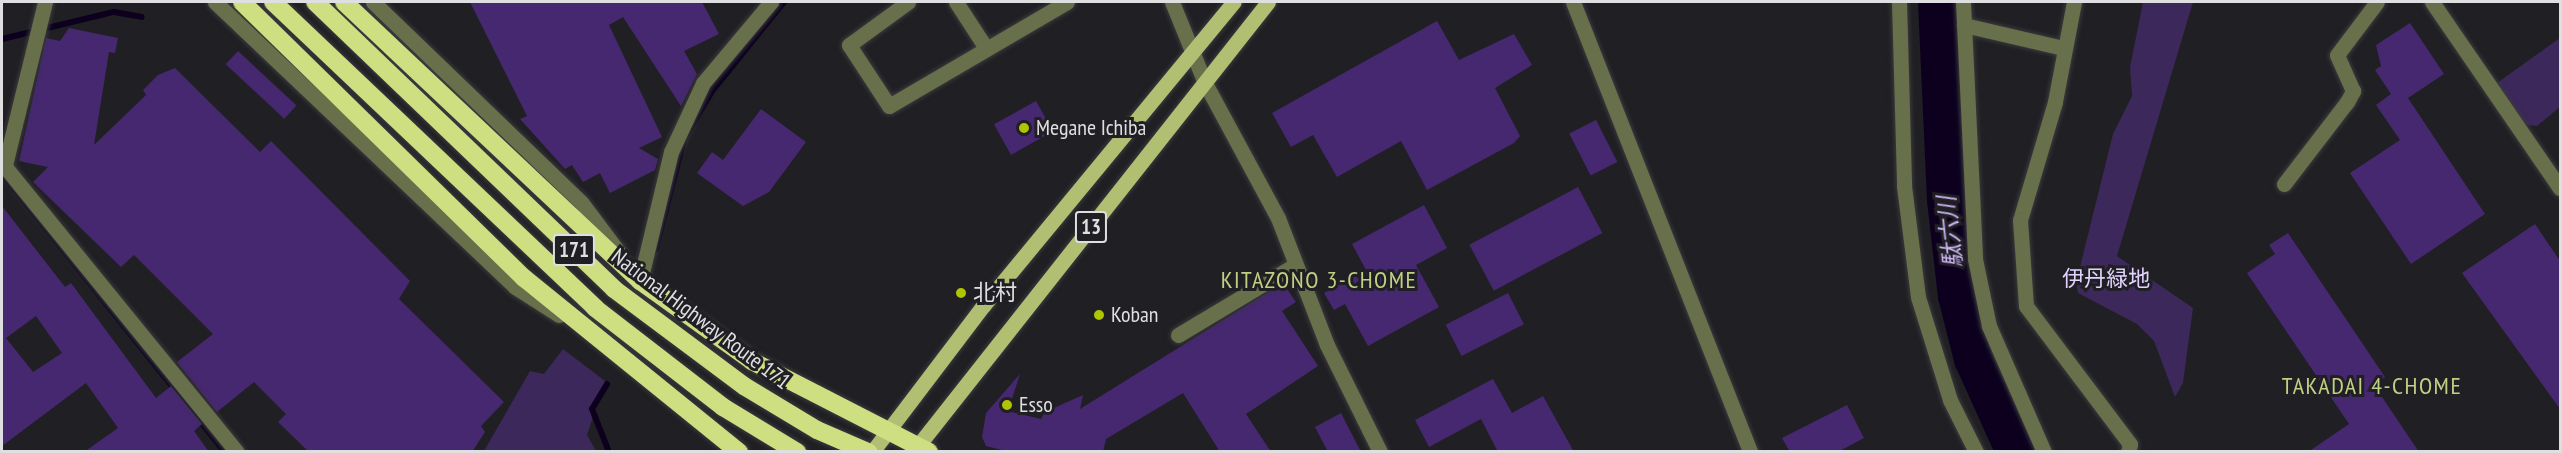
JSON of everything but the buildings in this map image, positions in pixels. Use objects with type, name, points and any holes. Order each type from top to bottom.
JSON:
[{"type":"highway","name":"171","points":[[242,2],[524,278],[739,452]]},
{"type":"highway","name":"171","points":[[273,2],[595,308],[723,407],[797,452]]},
{"type":"highway","name":"National Highway Route 171","points":[[315,2],[614,289],[744,386],[817,430],[870,452]]},
{"type":"highway","name":"171","points":[[344,2],[640,281],[752,361],[920,450]]},
{"type":"main road","name":"13","points":[[870,452],[983,306],[1234,2]]},
{"type":"main road","name":"13","points":[[920,450],[1268,2]]},
{"type":"street","points":[[45,2],[3,164],[237,452]]},
{"type":"street","points":[[215,2],[515,287],[622,355]]},
{"type":"street","points":[[373,2],[581,202],[640,281]]},
{"type":"street","points":[[640,281],[671,152],[703,83],[771,2]]},
{"type":"street","points":[[908,2],[849,45],[890,106],[1067,2]]},
{"type":"street","points":[[956,2],[986,48]]},
{"type":"street","points":[[1172,2],[1205,83],[1278,218],[1327,345],[1380,452]]},
{"type":"street","points":[[1573,2],[1750,452]]},
{"type":"street","points":[[1899,2],[1905,195],[1918,297],[1950,400],[1976,452]]},
{"type":"street","points":[[1964,2],[1975,259],[1989,326],[2044,452]]},
{"type":"street","points":[[2074,2],[2063,48],[2055,102],[2020,220],[2026,306],[2130,444],[2128,452]]},
{"type":"street","points":[[2284,184],[2353,91],[2337,55],[2377,2]]},
{"type":"street","points":[[2432,2],[2560,188]]},
{"type":"street","points":[[1964,26],[2063,48]]},
{"type":"street","points":[[1178,335],[1192,319],[1295,265]]},
{"type":"green space","name":"伊丹緑地","points":[[2143,2],[2193,2],[2117,256],[2193,308],[2183,383],[2175,397],[2154,341],[2137,324],[2078,293],[2076,283],[2113,134],[2132,96],[2130,67]]},
{"type":"green space","points":[[2560,38],[2560,107],[2537,126],[2525,125],[2497,83]]},
{"type":"green space","points":[[563,349],[605,381],[587,435],[596,451],[484,451],[530,371],[544,374]]},
{"type":"waterway","points":[[656,249],[684,139],[712,91],[784,2]]},
{"type":"waterway","name":"駄六川","points":[[1937,2],[1946,200],[1957,296],[1973,359],[2015,452]]},
{"type":"waterway","points":[[2,39],[114,12],[142,17]]},
{"type":"waterway","points":[[2,174],[225,452]]},
{"type":"waterway","points":[[607,384],[592,409],[609,452]]},
{"type":"place","name":"Megane Ichiba","points":[[1024,128]]},
{"type":"place","name":"北村","points":[[961,293]]},
{"type":"place","name":"Koban","points":[[1099,315]]},
{"type":"place","name":"Esso","points":[[1007,405]]},
{"type":"district","name":"KITAZONO 3-CHOME","points":[[1319,280]]},
{"type":"district","name":"TAKADAI 4-CHOME","points":[[2372,386]]}]
